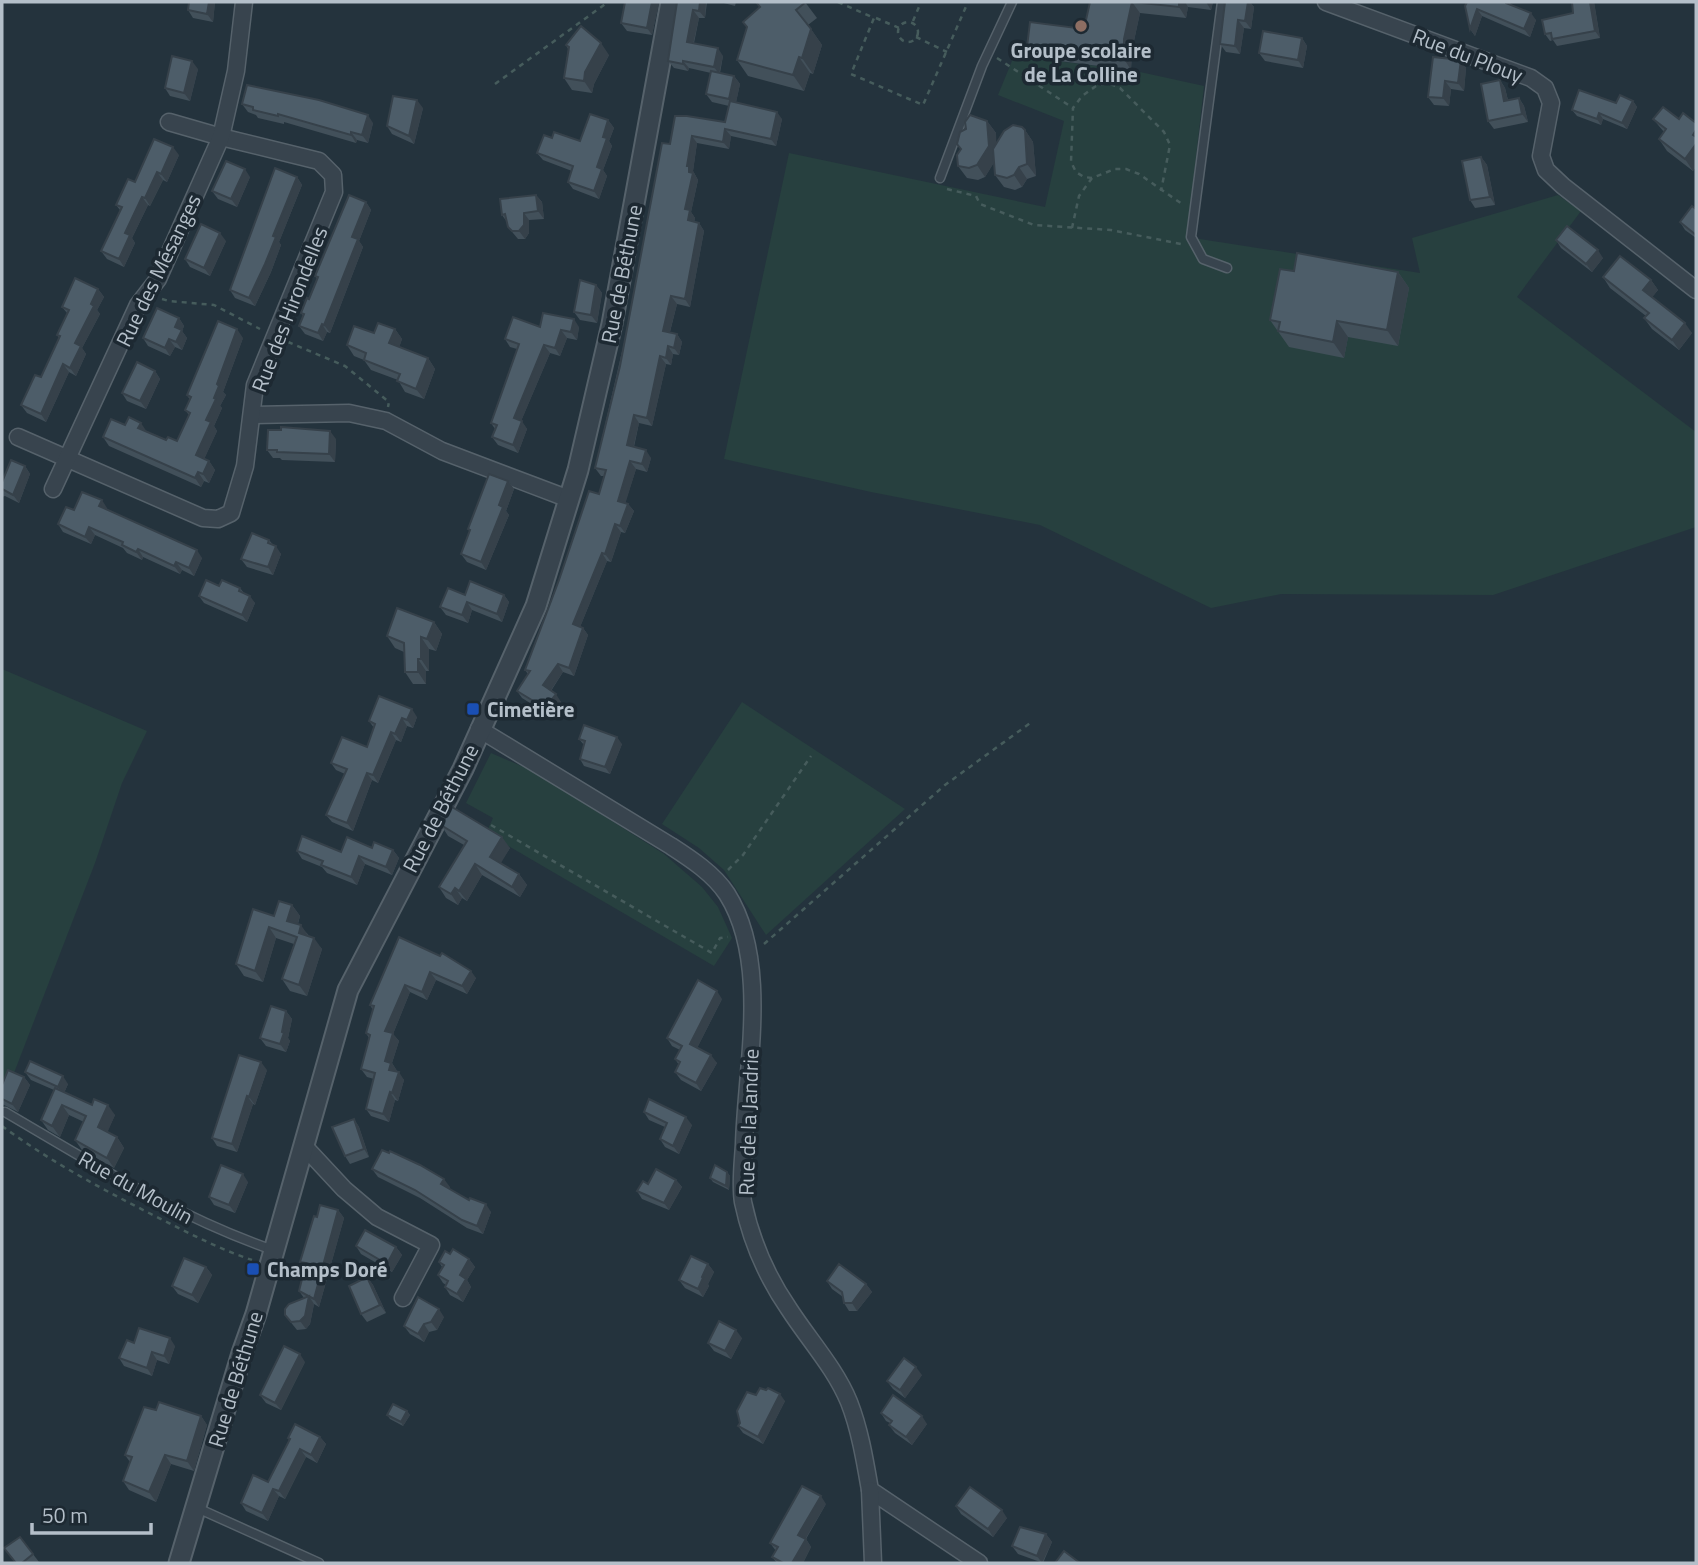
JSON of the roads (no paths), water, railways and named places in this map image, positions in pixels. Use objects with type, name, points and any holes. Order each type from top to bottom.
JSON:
[{"type":"street","name":"Rue des Mésanges","points":[[53,489],[138,305],[158,279],[221,137],[236,71],[244,2]]},
{"type":"street","name":"Rue de Béthune","points":[[179,1563],[256,1314],[348,990],[463,769],[536,606],[569,499],[612,324],[671,2]]},
{"type":"street","name":"Rue du Plouy","points":[[1326,2],[1531,78],[1545,88],[1550,103],[1541,156],[1546,170],[1696,290]]},
{"type":"street","name":"Rue des Hirondelles","points":[[18,437],[202,518],[218,519],[231,513],[245,466],[255,385],[334,192],[333,175],[319,161],[169,122]]},
{"type":"street","points":[[253,415],[349,413],[386,421],[442,451],[569,499]]},
{"type":"street","name":"Rue de la Jandrie","points":[[480,729],[695,862],[726,893],[743,926],[749,954],[751,1046],[744,1117],[743,1200],[759,1256],[788,1308],[822,1354],[849,1402],[870,1490],[873,1563]]},
{"type":"street","points":[[303,1145],[344,1189],[377,1217],[431,1245],[403,1298]]},
{"type":"street","points":[[870,1490],[979,1563]]},
{"type":"lane","points":[[940,178],[989,52],[1012,2]]},
{"type":"lane","points":[[1222,2],[1210,110],[1191,237],[1203,259],[1227,268]]},
{"type":"lane","name":"Rue du Moulin","points":[[5,1112],[173,1209],[270,1258]]},
{"type":"lane","points":[[195,1507],[319,1563]]},
{"type":"place","name":"Groupe scolaire de La Colline","points":[[1081,26]]},
{"type":"place","name":"Cimetière","points":[[473,709]]},
{"type":"place","name":"Champs Doré","points":[[253,1269]]}]
